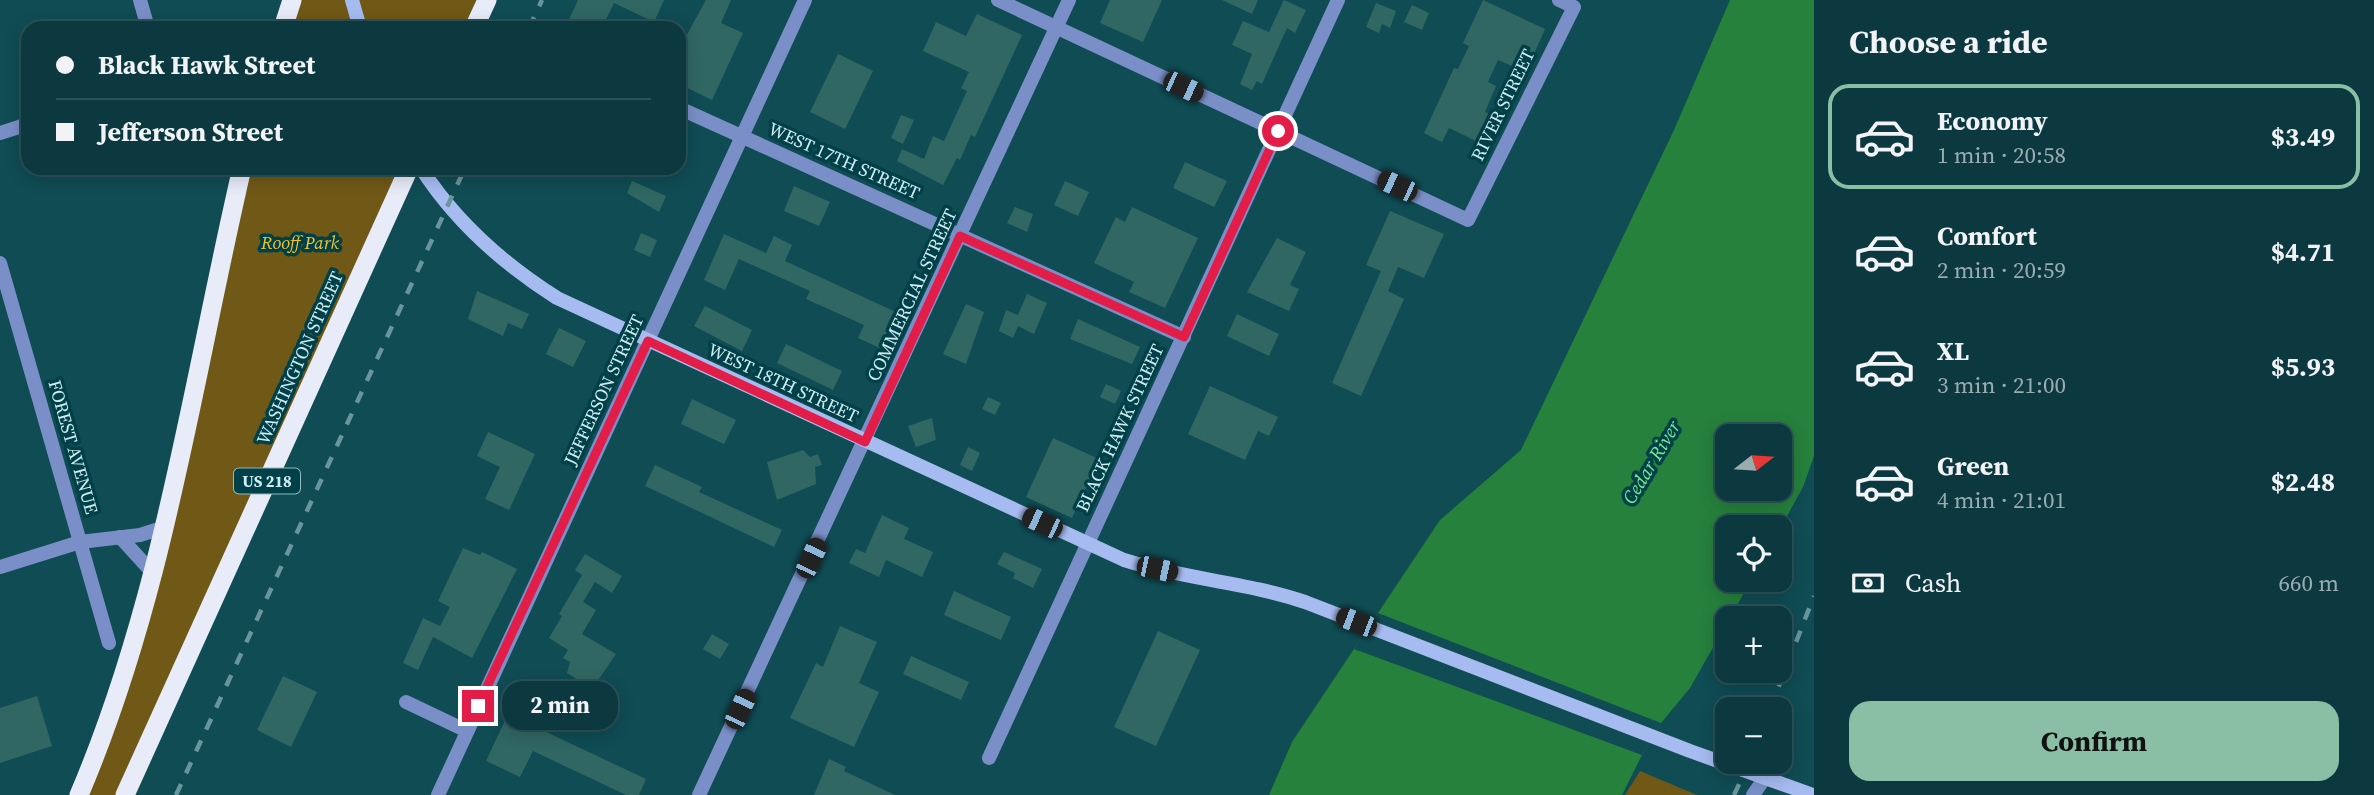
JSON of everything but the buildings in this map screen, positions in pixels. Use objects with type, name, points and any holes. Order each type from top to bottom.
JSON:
[{"type":"highway","points":[[285,21],[292,0]]},
{"type":"highway","points":[[477,21],[487,0]]},
{"type":"highway","points":[[79,795],[132,657],[240,175]]},
{"type":"highway","name":"WASHINGTON STREET","points":[[125,795],[406,175]]},
{"type":"main road","points":[[352,0],[358,21]]},
{"type":"main road","name":"WEST 18TH STREET","points":[[427,175],[465,222],[533,283],[578,309],[1088,544],[1139,565],[1260,588],[1305,602],[1690,751],[1813,795]]},
{"type":"street","points":[[139,0],[146,21]]},
{"type":"street","name":"JEFFERSON STREET","points":[[438,795],[805,0]]},
{"type":"street","points":[[998,0],[1278,131]]},
{"type":"street","name":"COMMERCIAL STREET","points":[[699,795],[1069,0]]},
{"type":"street","name":"BLACK HAWK STREET","points":[[989,758],[1338,0]]},
{"type":"street","name":"RIVER STREET","points":[[1278,131],[1468,220],[1574,7],[1559,0]]},
{"type":"street","name":"WEST 17TH STREET","points":[[686,111],[1184,337]]},
{"type":"street","points":[[0,133],[21,126]]},
{"type":"street","name":"FOREST AVENUE","points":[[0,263],[109,643]]},
{"type":"street","points":[[0,567],[80,542],[162,528]]},
{"type":"street","points":[[120,537],[152,572]]},
{"type":"street","points":[[406,702],[467,731]]},
{"type":"street","points":[[1753,795],[1764,779]]},
{"type":"green space","points":[[292,0],[492,0],[482,21],[285,21]]},
{"type":"green space","name":"Rooff Park","points":[[240,175],[412,175],[125,795],[79,795],[116,704]]},
{"type":"green space","points":[[1640,771],[1697,795],[1625,795]]},
{"type":"water","name":"Cedar River","points":[[1730,0],[1814,0],[1814,456],[1803,487],[1788,515],[1715,515],[1715,592],[1745,592],[1737,606],[1715,606],[1715,644],[1690,688],[1661,723],[1622,795],[1269,795],[1292,742],[1440,520],[1521,450],[1674,130]]},
{"type":"pier","points":[[1378,613],[1661,723],[1642,755],[1354,649]]},
{"type":"railway","points":[[532,21],[542,0]]},
{"type":"railway","points":[[176,795],[462,175]]},
{"type":"railway","points":[[1775,697],[1814,596]]},
{"type":"railway","points":[[1734,795],[1744,774]]},
{"type":"route","points":[[478,706],[648,341],[865,442],[960,236],[1184,337],[1278,131]]}]
